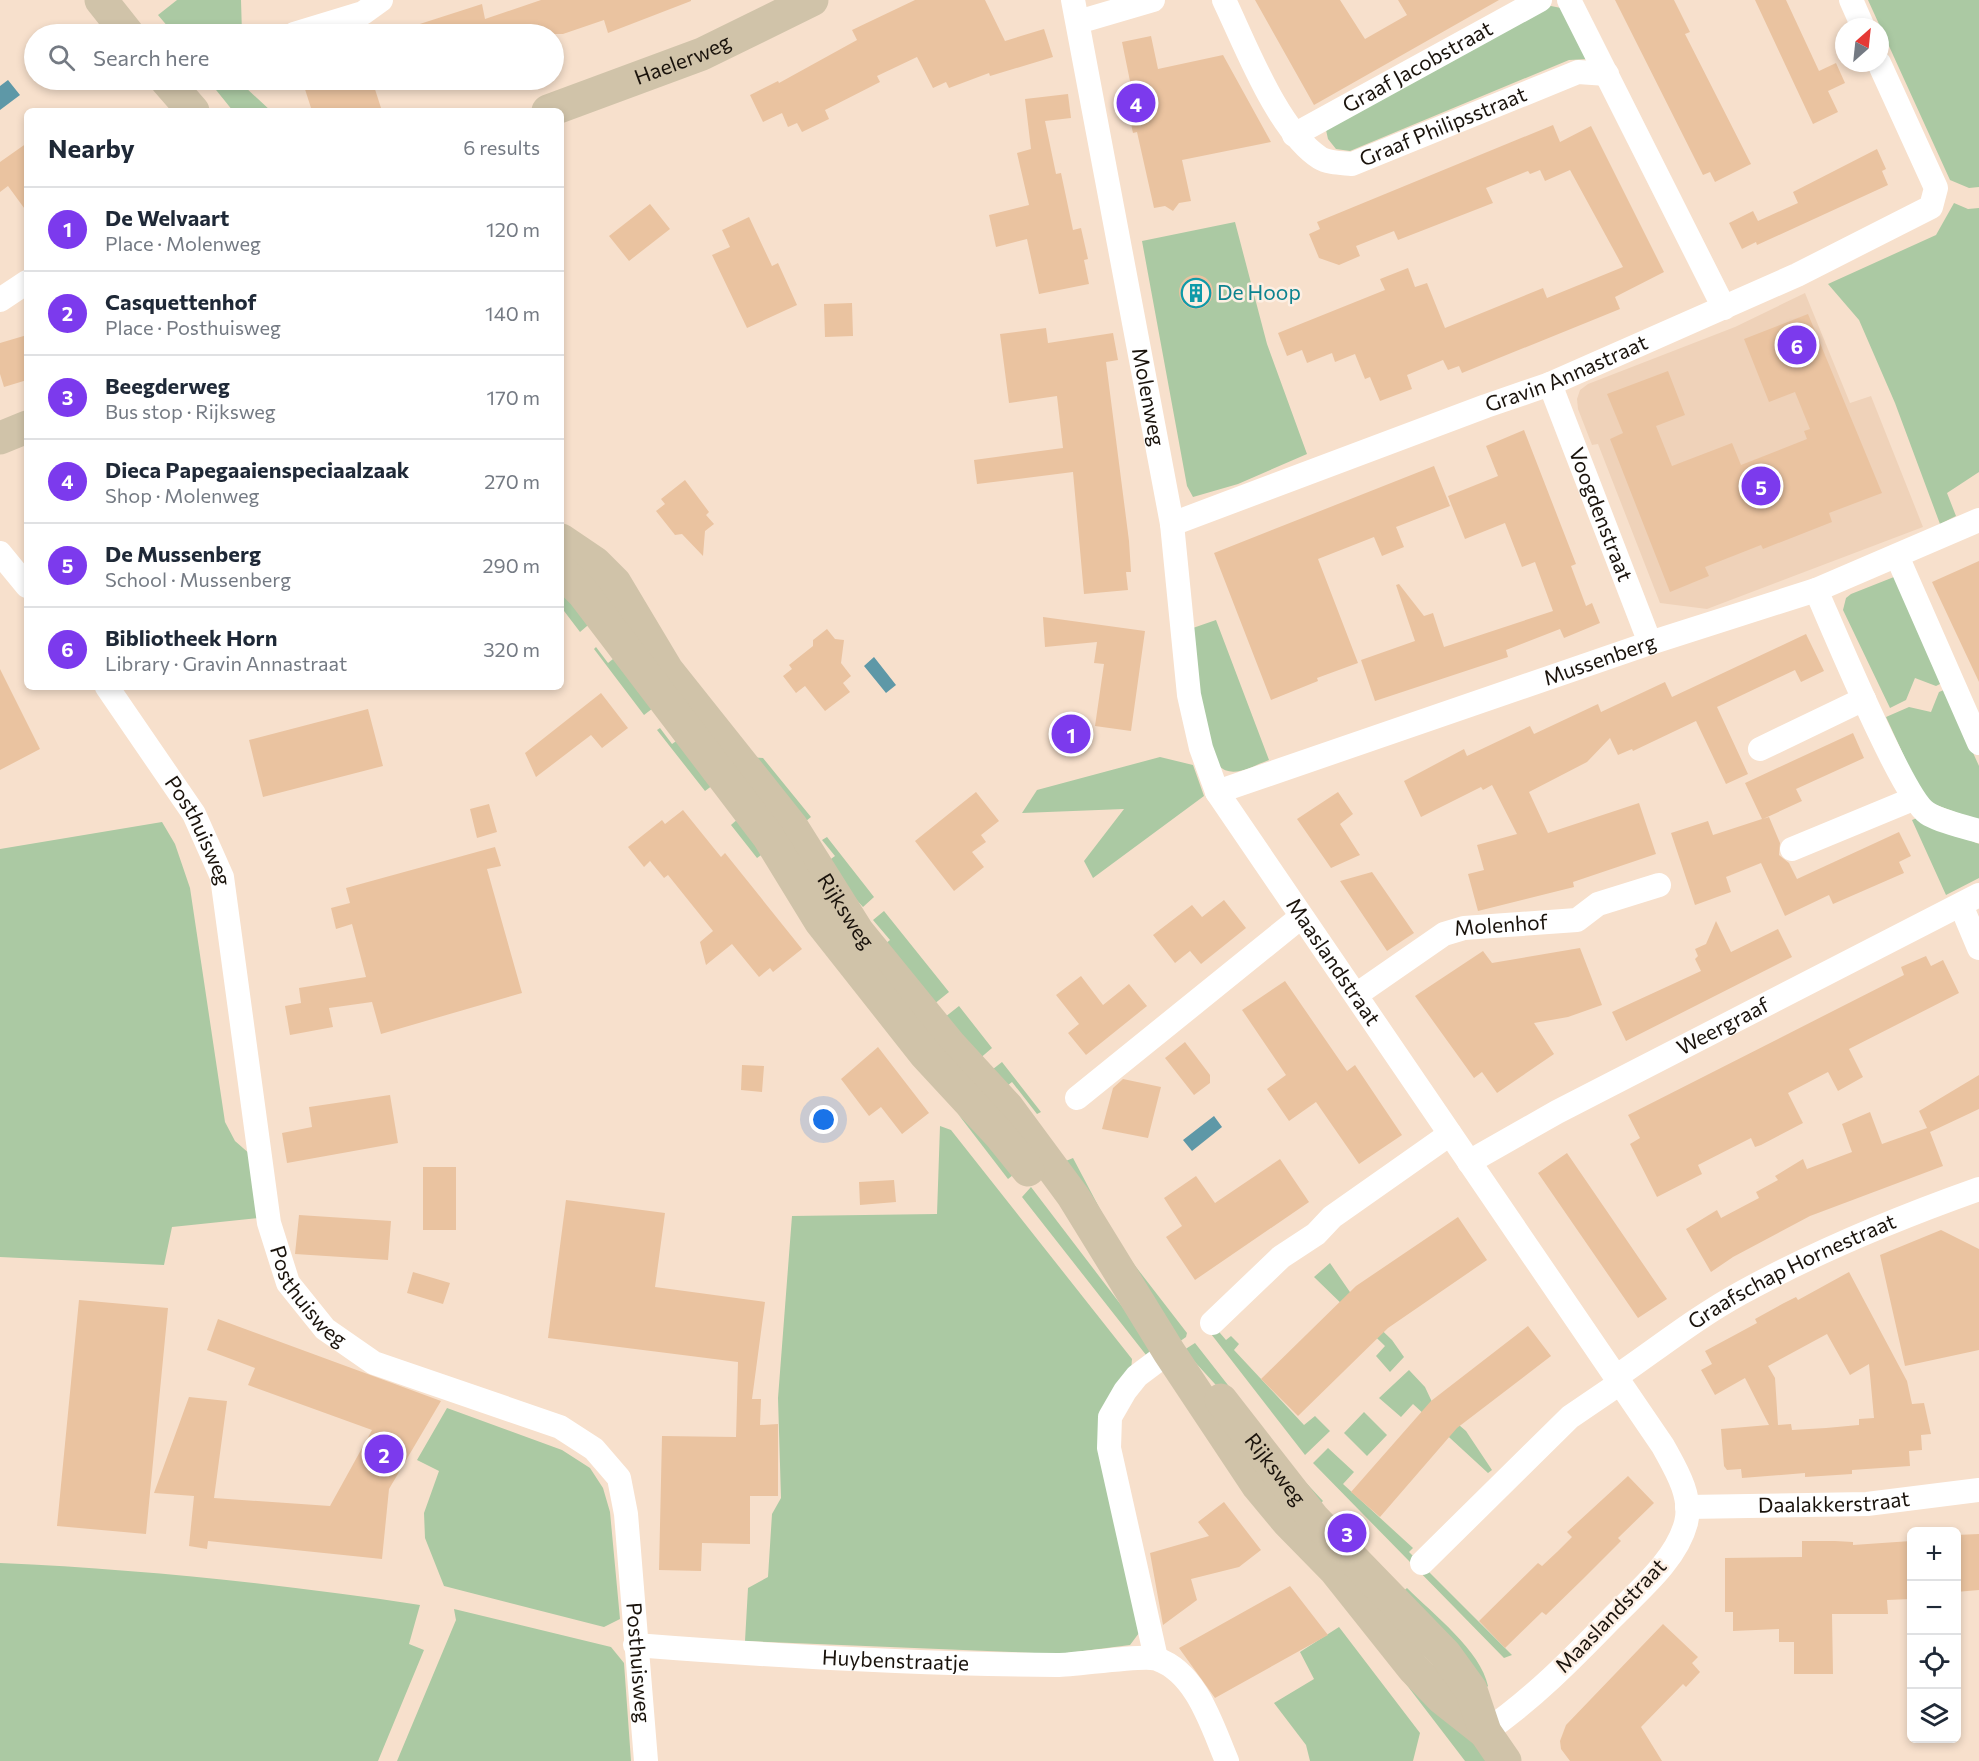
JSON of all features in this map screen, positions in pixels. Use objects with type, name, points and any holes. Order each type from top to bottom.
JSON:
[{"type":"main road","points":[[101,0],[120,24]]},
{"type":"main road","name":"Haelerweg","points":[[556,108],[702,54],[812,0]]},
{"type":"main road","points":[[165,90],[175,108]]},
{"type":"main road","points":[[175,90],[190,108]]},
{"type":"main road","points":[[0,438],[24,428]]},
{"type":"main road","name":"Rijksweg","points":[[564,542],[595,563],[615,583],[662,663],[792,827],[853,925],[950,1045],[1008,1107],[1073,1196],[1169,1352],[1233,1414],[1313,1518],[1438,1645],[1471,1690],[1485,1732],[1505,1761]]},
{"type":"main road","name":"Rijksweg","points":[[564,574],[583,593],[757,820],[805,900],[884,1004],[925,1054],[999,1134],[1090,1251],[1128,1288]]},
{"type":"street","points":[[327,24],[363,13],[381,0]]},
{"type":"street","points":[[1076,11],[1153,0]]},
{"type":"street","name":"Graaf Philipsstraat","points":[[1224,0],[1258,71],[1294,135],[1322,160],[1352,164],[1578,72],[1607,74]]},
{"type":"street","name":"Graaf Jacobstraat","points":[[1294,135],[1540,0]]},
{"type":"street","points":[[1569,0],[1724,308]]},
{"type":"street","points":[[1851,0],[1859,18]]},
{"type":"street","name":"Molenweg","points":[[1076,11],[1172,524],[1189,695],[1201,748],[1217,792]]},
{"type":"street","name":"Gravin Annastraat","points":[[1172,524],[1550,384],[1797,275],[1931,207],[1936,188],[1883,72]]},
{"type":"street","points":[[0,300],[24,284]]},
{"type":"street","name":"Voogdenstraat","points":[[1550,384],[1650,643]]},
{"type":"street","name":"Mussenberg","points":[[1217,792],[1650,643],[1816,591],[1979,520]]},
{"type":"street","points":[[0,554],[24,582]]},
{"type":"street","points":[[1897,555],[1979,743]]},
{"type":"street","points":[[1816,591],[1864,699],[1913,798],[1926,813],[1979,831]]},
{"type":"street","name":"Posthuisweg","points":[[109,690],[194,814],[222,877],[269,1223],[288,1283],[325,1329],[374,1363],[560,1427],[594,1449],[619,1478],[626,1514],[646,1761]]},
{"type":"street","points":[[1760,749],[1864,699]]},
{"type":"street","name":"Maaslandstraat","points":[[1217,792],[1663,1446],[1683,1486],[1687,1522],[1680,1538],[1645,1585],[1582,1649],[1513,1713],[1485,1732]]},
{"type":"street","points":[[1792,849],[1913,798]]},
{"type":"street","name":"Molenhof","points":[[1356,995],[1444,934],[1464,928],[1577,920],[1598,904],[1659,885]]},
{"type":"street","points":[[1970,900],[1979,948]]},
{"type":"street","name":"Weergraaf","points":[[1469,1162],[1557,1112],[1970,900]]},
{"type":"street","points":[[1077,1098],[1301,917]]},
{"type":"street","points":[[1212,1323],[1281,1257],[1316,1234],[1332,1217],[1450,1134]]},
{"type":"street","name":"Graafschap Hornestraat","points":[[1618,1380],[1739,1294],[1816,1254],[1914,1212],[1979,1189]]},
{"type":"street","points":[[1169,1352],[1137,1376],[1110,1417],[1109,1448],[1156,1658],[1179,1674],[1204,1705],[1227,1761]]},
{"type":"street","points":[[1422,1563],[1570,1417],[1618,1380]]},
{"type":"street","name":"Daalakkerstraat","points":[[1687,1507],[1867,1504],[1979,1490]]},
{"type":"street","name":"Huybenstraatje","points":[[635,1644],[745,1653],[1047,1665],[1156,1658]]},
{"type":"shaded area","points":[[1805,293],[1850,403],[1871,396],[1923,527],[1707,609],[1660,603],[1598,444],[1592,445],[1578,409],[1577,399],[1580,390],[1588,384],[1735,327]]},
{"type":"green space","points":[[177,0],[241,0],[242,24],[166,24],[158,15]]},
{"type":"green space","points":[[1868,0],[1979,0],[1979,187],[1969,188],[1950,180],[1889,46],[1889,18],[1876,18]]},
{"type":"green space","points":[[1551,6],[1571,10],[1588,59],[1569,60],[1350,151],[1336,149],[1328,139],[1326,130]]},
{"type":"green space","points":[[216,90],[248,90],[268,108],[231,108]]},
{"type":"green space","points":[[1954,203],[1968,209],[1979,208],[1979,472],[1947,493],[1956,516],[1940,524],[1895,403],[1859,320],[1828,284],[1936,235]]},
{"type":"green space","points":[[1235,222],[1267,344],[1307,454],[1238,484],[1193,497],[1187,486],[1142,241]]},
{"type":"green space","points":[[1899,575],[1948,680],[1936,686],[1915,678],[1906,700],[1890,708],[1843,610],[1846,598],[1851,594]]},
{"type":"green space","points":[[564,586],[594,620],[580,632],[564,611]]},
{"type":"green space","points":[[1216,620],[1269,760],[1236,772],[1218,765],[1198,707],[1190,629]]},
{"type":"green space","points":[[596,647],[608,663],[618,655],[657,705],[644,715],[594,649]]},
{"type":"green space","points":[[1951,687],[1955,713],[1979,766],[1979,821],[1931,803],[1921,793],[1886,717],[1909,707],[1931,712],[1939,692]]},
{"type":"green space","points":[[660,728],[672,744],[682,737],[717,782],[705,791],[657,730]]},
{"type":"green space","points":[[747,757],[763,758],[811,817],[800,826]]},
{"type":"green space","points":[[1160,757],[1193,765],[1204,796],[1093,878],[1084,861],[1124,809],[1022,813],[1037,790]]},
{"type":"green space","points":[[740,817],[768,850],[757,858],[731,825]]},
{"type":"green space","points":[[1917,818],[1979,844],[1979,878],[1946,895],[1912,820]]},
{"type":"green space","points":[[162,822],[175,844],[190,888],[225,1122],[235,1141],[251,1155],[259,1218],[172,1227],[164,1265],[0,1257],[0,849]]},
{"type":"green space","points":[[827,837],[874,897],[863,907],[824,864],[835,856],[822,840]]},
{"type":"green space","points":[[884,911],[949,992],[928,1009],[880,948],[890,940],[873,920]]},
{"type":"green space","points":[[959,1006],[992,1048],[978,1060],[940,1021]]},
{"type":"green space","points":[[1002,1062],[1041,1112],[1037,1114],[1012,1082],[1003,1089],[988,1073]]},
{"type":"green space","points":[[958,1114],[1018,1171],[1008,1179]]},
{"type":"green space","points":[[940,1126],[951,1130],[1132,1359],[1131,1371],[1114,1397],[1139,1633],[1130,1645],[1060,1654],[745,1641],[748,1588],[768,1577],[772,1514],[781,1498],[778,1398],[792,1216],[937,1214]]},
{"type":"green space","points":[[1073,1158],[1119,1245],[1187,1333],[1186,1337],[1179,1342],[1061,1163]]},
{"type":"green space","points":[[1031,1187],[1160,1356],[1150,1360],[1022,1197]]},
{"type":"green space","points":[[1330,1263],[1365,1314],[1392,1340],[1404,1357],[1390,1372],[1376,1356],[1385,1346],[1314,1277]]},
{"type":"green space","points":[[1214,1326],[1226,1340],[1231,1336],[1239,1344],[1234,1350],[1304,1425],[1315,1416],[1330,1431],[1305,1455],[1208,1330]]},
{"type":"green space","points":[[1195,1343],[1296,1472],[1323,1501],[1315,1509],[1255,1428],[1184,1350]]},
{"type":"green space","points":[[1409,1370],[1425,1387],[1432,1402],[1466,1431],[1492,1470],[1488,1473],[1413,1404],[1401,1417],[1379,1398]]},
{"type":"green space","points":[[447,1408],[562,1450],[590,1468],[603,1488],[610,1512],[620,1619],[604,1627],[444,1586],[425,1538],[424,1513],[439,1471],[417,1460]]},
{"type":"green space","points":[[1364,1412],[1387,1435],[1367,1456],[1344,1433]]},
{"type":"green space","points":[[1328,1448],[1354,1472],[1343,1484],[1413,1548],[1409,1552],[1512,1655],[1504,1658],[1313,1463]]},
{"type":"green space","points":[[0,1563],[210,1578],[420,1605],[409,1644],[424,1650],[378,1761],[0,1761]]},
{"type":"green space","points":[[1407,1588],[1466,1646],[1484,1673],[1488,1686],[1486,1688],[1400,1594]]},
{"type":"green space","points":[[454,1609],[611,1647],[624,1663],[631,1761],[397,1761],[456,1620]]},
{"type":"green space","points":[[1339,1627],[1420,1733],[1413,1761],[1310,1761],[1306,1745],[1274,1703],[1314,1679],[1300,1652]]},
{"type":"green space","points":[[1397,1664],[1488,1761],[1465,1761],[1393,1667]]},
{"type":"water","points":[[8,80],[20,95],[0,110],[0,86]]},
{"type":"water","points":[[874,657],[896,685],[886,693],[864,666]]},
{"type":"water","points":[[1214,1116],[1222,1127],[1192,1151],[1183,1140]]},
{"type":"building","points":[[541,0],[691,0],[608,33],[604,20],[564,34],[564,24],[420,24],[482,4],[485,19]]},
{"type":"building","points":[[915,0],[985,0],[1005,41],[1044,29],[1053,57],[990,76],[989,73],[949,88],[946,82],[933,88],[917,57],[877,76],[880,82],[825,110],[829,119],[802,132],[797,123],[788,127],[782,113],[763,122],[750,95],[778,81],[779,83],[857,40],[852,30]]},
{"type":"building","points":[[1255,0],[1340,0],[1365,39],[1407,15],[1398,0],[1499,0],[1314,105]]},
{"type":"building","points":[[1615,0],[1674,0],[1690,32],[1685,34],[1751,164],[1715,182],[1710,172],[1703,175]]},
{"type":"building","points":[[1755,0],[1786,0],[1819,71],[1835,63],[1835,72],[1840,72],[1845,83],[1828,91],[1838,112],[1813,124]]},
{"type":"building","points":[[1151,36],[1158,69],[1223,55],[1271,142],[1182,160],[1191,201],[1179,203],[1173,211],[1165,206],[1154,208],[1137,132],[1133,133],[1123,88],[1131,86],[1122,42]]},
{"type":"building","points":[[305,90],[375,90],[381,108],[311,108]]},
{"type":"building","points":[[1068,94],[1071,118],[1045,121],[1056,174],[1061,173],[1073,230],[1081,228],[1088,259],[1084,260],[1089,284],[1039,294],[1027,239],[996,247],[989,215],[1029,205],[1017,153],[1031,149],[1025,99]]},
{"type":"building","points":[[1553,125],[1560,142],[1591,126],[1664,272],[1615,297],[1620,309],[1462,373],[1459,366],[1448,370],[1443,360],[1407,375],[1412,389],[1380,401],[1370,377],[1365,379],[1355,354],[1335,362],[1332,353],[1307,363],[1302,350],[1287,356],[1278,333],[1385,290],[1380,279],[1408,268],[1415,287],[1427,283],[1445,328],[1543,288],[1547,298],[1623,267],[1570,170],[1545,181],[1540,170],[1530,174],[1528,171],[1486,188],[1493,203],[1398,240],[1394,231],[1356,246],[1360,256],[1339,265],[1319,258],[1309,234],[1320,229],[1317,222]]},
{"type":"building","points":[[24,145],[24,208],[8,186],[0,192],[0,162]]},
{"type":"building","points":[[1877,149],[1886,169],[1882,171],[1888,185],[1757,245],[1756,242],[1742,249],[1729,223],[1753,211],[1758,221],[1798,203],[1793,192]]},
{"type":"building","points":[[650,204],[670,229],[629,261],[609,236]]},
{"type":"building","points":[[749,217],[772,266],[778,263],[797,305],[747,328],[712,255],[730,247],[722,230]]},
{"type":"building","name":"De Hoop","points":[[1196,275],[1208,280],[1213,292],[1208,304],[1196,309],[1184,304],[1179,292],[1184,280]]},
{"type":"building","points":[[852,303],[853,336],[825,337],[824,304]]},
{"type":"building","points":[[1808,314],[1882,493],[1829,513],[1832,522],[1763,549],[1761,545],[1705,567],[1709,576],[1670,592],[1610,439],[1623,433],[1607,394],[1668,371],[1685,415],[1656,426],[1672,466],[1732,443],[1741,465],[1807,439],[1804,431],[1810,429],[1795,392],[1769,402],[1744,339]]},
{"type":"building","points":[[1046,328],[1048,343],[1113,333],[1118,360],[1106,362],[1129,541],[1131,572],[1126,572],[1128,590],[1084,594],[1073,472],[977,484],[974,460],[1063,448],[1057,396],[1009,403],[1000,334]]},
{"type":"building","points":[[24,336],[24,381],[4,387],[0,374],[0,343]]},
{"type":"building","points":[[1524,430],[1576,564],[1571,566],[1586,606],[1592,603],[1600,623],[1564,638],[1560,629],[1506,650],[1508,657],[1375,701],[1361,660],[1415,641],[1396,585],[1399,584],[1424,616],[1433,613],[1444,647],[1553,611],[1535,562],[1522,567],[1505,523],[1465,539],[1448,496],[1498,476],[1486,446]]},
{"type":"building","points":[[1434,466],[1450,506],[1396,527],[1404,547],[1382,556],[1374,537],[1318,559],[1358,663],[1317,678],[1318,681],[1271,700],[1214,553]]},
{"type":"building","points":[[685,480],[709,512],[706,515],[714,524],[705,531],[703,556],[682,534],[675,535],[656,511],[665,504],[661,499]]},
{"type":"building","points":[[1979,561],[1979,682],[1932,582]]},
{"type":"building","points":[[1043,617],[1145,631],[1131,731],[1095,726],[1104,664],[1094,663],[1097,642],[1045,647]]},
{"type":"building","points":[[827,629],[835,639],[844,640],[841,663],[851,676],[843,683],[850,692],[825,711],[805,686],[796,693],[783,676],[792,669],[789,665],[813,646],[813,640]]},
{"type":"building","points":[[1806,634],[1824,671],[1801,682],[1795,670],[1717,707],[1748,774],[1726,784],[1696,721],[1633,751],[1632,749],[1618,755],[1610,738],[1587,762],[1529,792],[1548,833],[1639,803],[1656,854],[1573,882],[1574,887],[1478,911],[1468,874],[1484,870],[1477,845],[1517,834],[1492,785],[1483,790],[1481,787],[1421,817],[1404,781],[1464,749],[1467,756],[1530,726],[1534,734],[1598,704],[1601,712],[1665,682],[1672,697]]},
{"type":"building","points":[[0,669],[40,749],[0,770]]},
{"type":"building","points":[[601,693],[628,728],[602,748],[591,735],[536,777],[525,753]]},
{"type":"building","points":[[368,709],[383,766],[263,797],[249,740]]},
{"type":"building","points":[[1067,726],[1083,729],[1077,744],[1067,745],[1061,738],[1061,730]]},
{"type":"building","points":[[1853,733],[1864,758],[1796,789],[1802,801],[1763,819],[1769,817],[1780,843],[1779,855],[1789,863],[1797,879],[1899,832],[1911,856],[1899,862],[1904,873],[1833,904],[1829,895],[1785,916],[1761,863],[1726,877],[1731,892],[1695,905],[1671,833],[1708,821],[1713,835],[1762,819],[1745,783]]},
{"type":"building","points":[[976,792],[999,821],[981,835],[986,842],[972,852],[984,867],[954,891],[915,841]]},
{"type":"building","points":[[1338,792],[1353,814],[1340,824],[1360,855],[1331,868],[1297,819]]},
{"type":"building","points":[[489,804],[497,832],[477,838],[470,809]]},
{"type":"building","points":[[683,810],[721,857],[725,853],[802,949],[773,972],[770,968],[759,977],[732,944],[706,965],[700,942],[713,931],[668,875],[664,878],[650,861],[644,867],[628,847],[662,820],[665,824]]},
{"type":"building","points":[[495,847],[501,866],[487,869],[522,993],[381,1034],[372,1002],[329,1008],[333,1027],[290,1035],[285,1006],[301,1003],[299,988],[366,977],[352,924],[336,929],[331,908],[350,903],[346,888]]},
{"type":"building","points":[[1372,872],[1414,933],[1387,951],[1340,881]]},
{"type":"building","points":[[1224,900],[1246,928],[1201,964],[1190,951],[1175,963],[1153,935],[1192,905],[1202,917]]},
{"type":"building","points":[[1716,921],[1731,952],[1778,929],[1792,957],[1626,1041],[1612,1012],[1701,971],[1695,959],[1698,956],[1695,949],[1706,944]]},
{"type":"building","points":[[1580,948],[1602,1005],[1568,1017],[1534,1023],[1554,1054],[1497,1093],[1482,1072],[1474,1078],[1415,996],[1483,951],[1492,963]]},
{"type":"building","points":[[1926,956],[1931,966],[1943,960],[1959,993],[1849,1049],[1863,1077],[1838,1091],[1828,1072],[1788,1093],[1803,1123],[1755,1147],[1751,1138],[1698,1165],[1702,1174],[1657,1197],[1630,1144],[1640,1138],[1628,1115],[1904,975],[1901,967]]},
{"type":"building","points":[[1081,976],[1103,1005],[1129,984],[1147,1006],[1086,1055],[1068,1033],[1079,1024],[1056,995]]},
{"type":"building","points":[[1285,981],[1347,1071],[1355,1065],[1402,1135],[1359,1164],[1316,1102],[1289,1121],[1267,1089],[1286,1075],[1242,1010]]},
{"type":"building","points":[[1185,1042],[1210,1075],[1210,1083],[1194,1095],[1165,1058]]},
{"type":"building","points":[[878,1047],[929,1113],[902,1134],[881,1107],[869,1116],[841,1079]]},
{"type":"building","points":[[742,1065],[764,1066],[762,1092],[741,1090]]},
{"type":"building","points":[[1979,1075],[1979,1109],[1930,1132],[1943,1166],[1810,1216],[1733,1257],[1711,1272],[1686,1229],[1717,1210],[1721,1218],[1759,1198],[1756,1192],[1778,1180],[1775,1176],[1803,1159],[1807,1169],[1852,1152],[1842,1124],[1870,1112],[1882,1144],[1927,1128],[1919,1111]]},
{"type":"building","points":[[1123,1079],[1161,1087],[1148,1138],[1102,1129],[1113,1088]]},
{"type":"building","points":[[390,1095],[398,1143],[287,1163],[282,1133],[312,1127],[309,1107]]},
{"type":"building","points":[[1567,1153],[1667,1299],[1638,1318],[1538,1173]]},
{"type":"building","points":[[1280,1159],[1309,1202],[1195,1280],[1166,1237],[1182,1226],[1164,1198],[1196,1176],[1215,1203]]},
{"type":"building","points":[[423,1167],[456,1167],[456,1230],[423,1230]]},
{"type":"building","points":[[894,1180],[896,1202],[860,1205],[859,1182]]},
{"type":"building","points":[[566,1200],[665,1213],[655,1287],[765,1302],[752,1399],[761,1399],[760,1425],[778,1424],[778,1496],[750,1496],[750,1544],[702,1543],[701,1571],[659,1570],[662,1436],[736,1437],[738,1362],[548,1338]]},
{"type":"building","points":[[299,1215],[391,1221],[388,1260],[295,1254]]},
{"type":"building","points":[[1458,1217],[1487,1260],[1388,1328],[1298,1416],[1261,1379],[1356,1286]]},
{"type":"building","points":[[1941,1230],[1979,1249],[1979,1350],[1905,1366],[1880,1255]]},
{"type":"building","points":[[413,1272],[450,1283],[443,1304],[407,1293]]},
{"type":"building","points":[[1849,1272],[1907,1381],[1912,1404],[1924,1403],[1931,1434],[1921,1435],[1922,1450],[1909,1451],[1910,1466],[1852,1470],[1852,1474],[1805,1477],[1805,1473],[1742,1478],[1741,1469],[1727,1470],[1724,1466],[1721,1429],[1769,1425],[1745,1378],[1715,1395],[1701,1370],[1712,1364],[1705,1351],[1757,1323],[1755,1319],[1784,1303],[1796,1297],[1798,1300]],"holes":[[[1827,1334],[1850,1375],[1869,1364],[1874,1418],[1859,1419],[1859,1425],[1826,1428],[1792,1430],[1791,1424],[1778,1425],[1775,1378],[1768,1366]]]},
{"type":"building","points":[[79,1300],[168,1308],[146,1534],[57,1526]]},
{"type":"building","points":[[218,1319],[441,1401],[389,1489],[382,1559],[208,1541],[207,1549],[189,1546],[194,1496],[154,1493],[189,1397],[227,1401],[214,1498],[330,1506],[372,1430],[248,1385],[255,1368],[207,1350]]},
{"type":"building","points":[[1528,1326],[1551,1356],[1457,1428],[1380,1517],[1351,1492],[1431,1401]]},
{"type":"building","points":[[1628,1476],[1654,1503],[1618,1538],[1621,1541],[1583,1579],[1546,1615],[1542,1612],[1505,1648],[1479,1621],[1538,1563],[1542,1566],[1557,1552],[1572,1537],[1567,1532]]},
{"type":"building","points":[[1224,1502],[1261,1550],[1239,1567],[1191,1579],[1197,1600],[1163,1625],[1150,1553],[1209,1536],[1198,1522]]},
{"type":"building","points":[[1979,1534],[1979,1590],[1961,1592],[1961,1535]]},
{"type":"building","points":[[1802,1541],[1853,1542],[1853,1545],[1907,1541],[1907,1599],[1887,1600],[1888,1614],[1832,1614],[1833,1674],[1794,1674],[1794,1642],[1779,1642],[1779,1629],[1733,1631],[1733,1612],[1725,1612],[1725,1558],[1802,1557]]},
{"type":"building","points":[[1290,1586],[1328,1635],[1215,1698],[1179,1648]]},
{"type":"building","points":[[1663,1624],[1698,1657],[1692,1663],[1700,1672],[1686,1687],[1683,1684],[1641,1727],[1662,1761],[1570,1761],[1561,1749],[1560,1741],[1566,1725]]},
{"type":"place","name":"Dieca Papegaaienspeciaalzaak","points":[[1136,103]]},
{"type":"place","name":"De Hoop","points":[[1196,293]]},
{"type":"place","name":"Bibliotheek Horn","points":[[1797,345]]},
{"type":"place","name":"De Mussenberg","points":[[1761,486]]},
{"type":"place","name":"De Welvaart","points":[[1071,734]]},
{"type":"place","name":"Casquettenhof","points":[[384,1454]]},
{"type":"place","name":"Beegderweg","points":[[1347,1533]]}]
